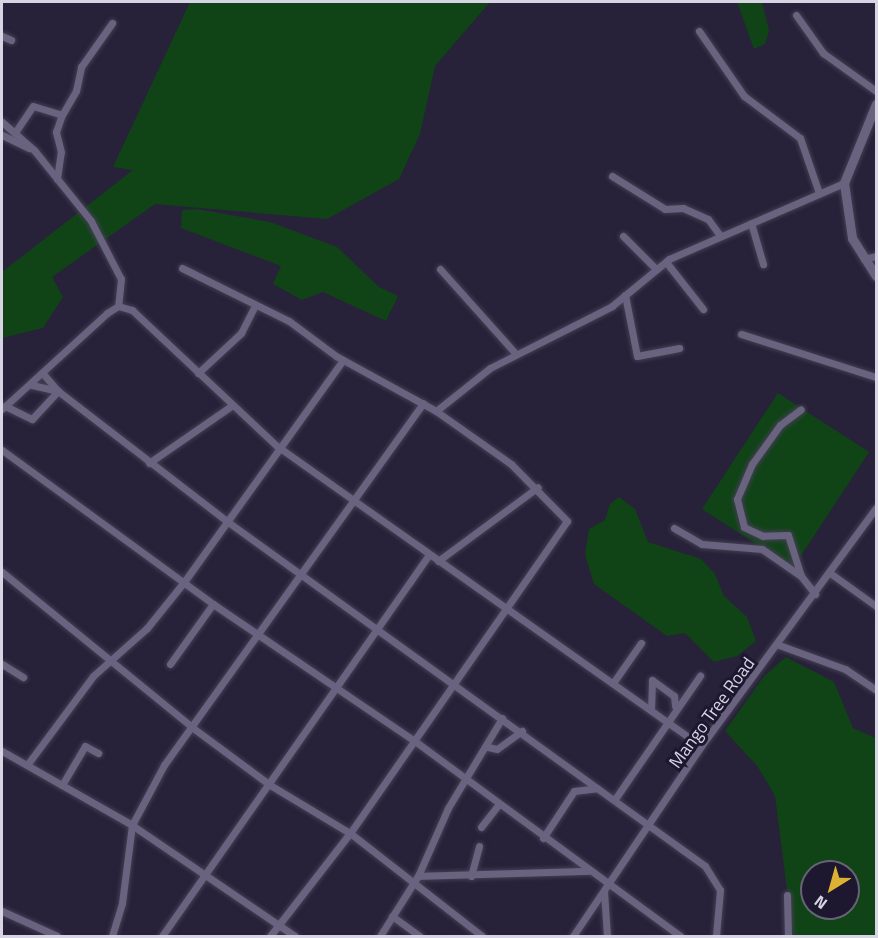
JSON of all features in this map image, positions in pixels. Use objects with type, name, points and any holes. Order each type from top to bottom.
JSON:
[{"type":"main road","points":[[876,104],[844,183],[847,221],[864,259],[876,276]]},
{"type":"street","points":[[796,15],[823,53],[876,92]]},
{"type":"street","points":[[57,179],[61,152],[56,132],[62,115],[76,91],[81,67],[112,23]]},
{"type":"street","points":[[699,31],[744,96],[800,138],[819,193]]},
{"type":"street","points":[[2,36],[11,40]]},
{"type":"street","points":[[16,131],[33,106],[62,115]]},
{"type":"street","points":[[2,122],[16,131],[57,179],[116,266],[123,296],[118,306],[32,385],[3,408]]},
{"type":"street","points":[[2,135],[34,150]]},
{"type":"street","points":[[612,176],[665,209],[683,208],[708,219],[719,234]]},
{"type":"street","points":[[436,411],[515,353],[593,317],[625,295],[666,261],[719,234],[751,223],[844,183]]},
{"type":"street","points":[[751,223],[763,264]]},
{"type":"street","points":[[623,236],[656,269]]},
{"type":"street","points":[[864,259],[876,256]]},
{"type":"street","points":[[666,261],[702,309]]},
{"type":"street","points":[[182,268],[304,330],[343,360],[436,411],[538,487],[567,524],[506,603],[350,833],[270,936]]},
{"type":"street","points":[[440,269],[515,353]]},
{"type":"street","points":[[625,295],[637,356],[679,348]]},
{"type":"street","points":[[118,306],[140,315],[230,408],[277,446],[356,499],[429,555],[506,603],[701,746]]},
{"type":"street","points":[[198,374],[241,333],[255,306]]},
{"type":"street","points":[[741,334],[876,377]]},
{"type":"street","points":[[27,765],[93,676],[113,661],[184,582],[228,522],[277,446],[312,409],[343,360]]},
{"type":"street","points":[[43,374],[58,391],[228,522],[377,631],[453,681],[713,873],[720,890],[716,936]]},
{"type":"street","points":[[32,385],[58,391]]},
{"type":"street","points":[[3,408],[32,419],[58,391]]},
{"type":"street","points":[[112,936],[122,903],[132,825],[164,765],[260,637],[300,574],[423,403]]},
{"type":"street","points":[[149,463],[230,408]]},
{"type":"street","points":[[801,409],[780,425],[752,464],[737,499],[744,528],[763,536],[788,535],[801,576]]},
{"type":"street","points":[[2,450],[333,689],[412,739],[498,805],[680,936]]},
{"type":"street","points":[[438,561],[538,487]]},
{"type":"street","name":"Mango Tree Road","points":[[573,936],[701,746],[779,645],[876,508]]},
{"type":"street","points":[[675,528],[702,544],[759,548],[801,576],[815,594]]},
{"type":"street","points":[[162,936],[203,873],[270,785],[333,689],[377,631],[429,555]]},
{"type":"street","points":[[2,572],[193,728],[270,785],[350,833],[412,885],[482,936]]},
{"type":"street","points":[[830,573],[876,606]]},
{"type":"street","points":[[170,664],[213,604]]},
{"type":"street","points":[[613,683],[641,643]]},
{"type":"street","points":[[779,645],[845,669],[876,690]]},
{"type":"street","points":[[2,664],[23,677]]},
{"type":"street","points":[[615,799],[664,721],[700,676]]},
{"type":"street","points":[[651,710],[652,680],[674,696],[675,706]]},
{"type":"street","points":[[380,936],[418,876],[464,780],[488,747],[502,718]]},
{"type":"street","points":[[488,747],[497,749],[522,731]]},
{"type":"street","points":[[62,785],[83,747],[98,753]]},
{"type":"street","points":[[2,751],[132,825],[295,936]]},
{"type":"street","points":[[543,838],[573,791],[586,785],[602,789]]},
{"type":"street","points":[[481,827],[498,805]]},
{"type":"street","points":[[471,876],[479,846]]},
{"type":"street","points":[[418,876],[588,871]]},
{"type":"street","points":[[604,891],[607,936]]},
{"type":"street","points":[[787,894],[788,936]]},
{"type":"street","points":[[2,911],[39,933],[57,936]]},
{"type":"street","points":[[392,916],[420,936]]},
{"type":"green space","points":[[190,2],[490,2],[435,66],[420,134],[399,179],[327,219],[155,204],[52,277],[63,297],[43,328],[2,338],[2,272],[133,170],[113,167]]},
{"type":"green space","points":[[737,2],[762,2],[769,30],[765,44],[754,49]]},
{"type":"green space","points":[[197,209],[270,222],[337,247],[379,287],[398,296],[386,321],[323,292],[302,300],[273,284],[281,266],[181,228],[182,210]]},
{"type":"green space","points":[[778,393],[869,452],[793,568],[702,509]]},
{"type":"green space","points":[[619,497],[635,509],[648,542],[701,559],[715,574],[724,596],[747,617],[756,641],[737,656],[714,662],[685,633],[667,636],[594,584],[585,555],[589,529],[605,520],[610,504]]},
{"type":"green space","points":[[786,657],[834,682],[853,728],[876,738],[876,936],[793,936],[775,796],[758,767],[725,731],[764,676]]}]
